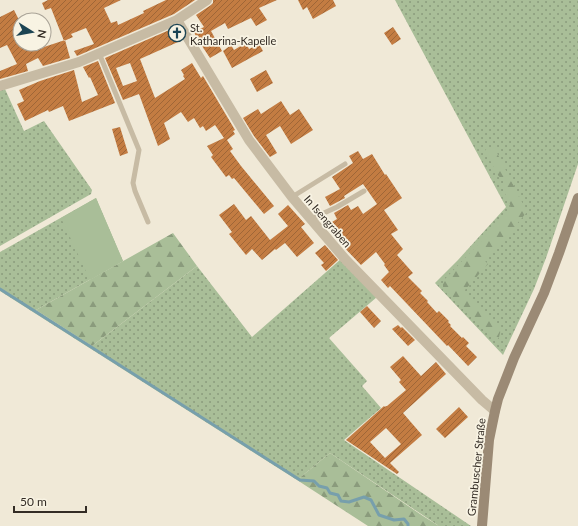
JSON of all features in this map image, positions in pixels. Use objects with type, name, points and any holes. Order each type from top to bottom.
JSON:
[{"type":"main road","name":"Grambuscher Straße","points":[[482,526],[490,440],[498,400],[514,358],[544,293],[578,198]]},
{"type":"street","points":[[0,86],[79,62],[177,20],[207,0]]},
{"type":"street","name":"In Isengraben","points":[[177,20],[249,140],[292,197],[345,259],[482,400],[495,411]]},
{"type":"lane","points":[[99,53],[139,150],[133,183],[148,222]]},
{"type":"lane","points":[[292,197],[345,164]]},
{"type":"lane","points":[[311,219],[337,207],[364,191]]},
{"type":"green space","points":[[395,0],[578,0],[578,164],[534,289],[503,355],[435,283],[506,207]]},
{"type":"green space","points":[[5,89],[24,131],[44,121],[92,190],[91,194],[0,246],[0,90]]},
{"type":"green space","points":[[490,147],[494,147],[527,212],[485,261],[488,264],[464,291],[501,329],[497,340],[443,287],[443,281],[512,209],[503,189],[503,181],[497,174],[485,150]]},
{"type":"green space","points":[[96,198],[123,261],[36,310],[92,346],[197,266],[252,337],[341,259],[377,297],[329,338],[367,381],[362,386],[381,408],[344,440],[471,526],[439,526],[330,453],[297,480],[0,291],[0,252]]},
{"type":"green space","points":[[96,198],[123,261],[90,280],[61,218]]},
{"type":"green space","points":[[173,233],[197,266],[92,346],[36,310]]},
{"type":"green space","points":[[330,453],[439,526],[368,526],[297,480]]},
{"type":"building","points":[[48,0],[121,0],[104,8],[111,23],[117,21],[118,25],[144,13],[143,11],[166,0],[195,0],[174,14],[77,56],[74,51],[94,44],[86,28],[71,34],[73,37],[64,41],[51,8],[45,10],[42,3]]},
{"type":"building","points":[[213,0],[277,0],[259,8],[267,20],[256,26],[251,18],[228,29],[225,23],[211,31],[222,51],[210,58],[199,43],[194,32],[204,27],[196,15],[211,5]]},
{"type":"building","points":[[298,0],[333,0],[336,6],[313,19],[307,7],[303,10]]},
{"type":"building","points":[[14,10],[15,12],[12,12],[12,52],[52,52],[52,44],[65,40],[70,58],[43,66],[38,58],[26,64],[28,71],[0,79],[0,71],[17,64],[7,45],[0,48],[0,17]]},
{"type":"building","points":[[393,27],[401,39],[392,45],[384,33]]},
{"type":"building","points":[[174,28],[179,37],[176,38],[178,42],[140,59],[155,98],[185,79],[181,70],[192,63],[201,78],[203,76],[235,130],[233,131],[235,134],[227,140],[233,149],[230,151],[274,206],[264,214],[234,178],[232,179],[229,175],[226,177],[211,157],[213,155],[207,146],[224,138],[215,125],[206,131],[203,126],[200,128],[194,118],[188,122],[181,112],[164,123],[170,139],[158,146],[139,94],[123,100],[105,58]],"holes":[[[130,63],[137,81],[123,86],[116,68]]]},
{"type":"building","points":[[244,44],[245,46],[247,45],[249,49],[259,44],[263,51],[232,68],[223,51],[231,45],[234,50]]},
{"type":"building","points":[[98,61],[115,103],[69,121],[63,106],[49,112],[48,110],[25,121],[17,104],[24,101],[19,90],[40,81],[74,70],[82,102],[98,95],[90,77],[89,78],[83,67]]},
{"type":"building","points":[[266,70],[273,83],[257,92],[250,79]]},
{"type":"building","points":[[281,101],[290,115],[299,109],[313,130],[291,144],[280,126],[266,135],[277,153],[270,157],[254,136],[243,118],[258,109],[261,114]]},
{"type":"building","points":[[120,127],[128,153],[120,156],[112,129]]},
{"type":"building","points":[[358,151],[363,159],[372,154],[402,198],[384,210],[398,230],[391,234],[403,249],[397,255],[413,273],[408,277],[422,291],[420,293],[428,301],[427,302],[437,313],[439,311],[449,321],[450,326],[469,343],[466,346],[477,357],[468,366],[390,286],[388,288],[381,280],[389,272],[376,252],[361,265],[339,242],[343,239],[332,222],[337,219],[334,213],[348,205],[351,210],[358,206],[363,214],[377,204],[363,184],[344,196],[345,198],[330,206],[325,197],[340,189],[332,177],[353,163],[349,156]]},
{"type":"building","points":[[234,204],[246,220],[251,216],[270,240],[288,226],[278,214],[288,205],[305,224],[301,227],[314,243],[297,257],[285,243],[262,260],[252,249],[246,255],[229,234],[232,232],[219,215]]},
{"type":"building","points":[[325,245],[338,260],[326,271],[321,265],[324,263],[315,253]]},
{"type":"building","points":[[367,306],[381,321],[374,328],[360,312]]},
{"type":"building","points":[[398,325],[415,340],[408,346],[392,329]]},
{"type":"building","points":[[403,356],[421,376],[436,362],[446,374],[403,413],[422,435],[390,463],[399,472],[397,474],[346,440],[384,406],[387,406],[406,390],[399,382],[401,380],[390,367]],"holes":[[[386,428],[401,444],[385,458],[370,442]]]},
{"type":"building","points":[[459,407],[468,417],[445,438],[436,429]]},
{"type":"waterway","points":[[0,289],[300,480],[314,481],[319,486],[327,488],[330,493],[338,495],[341,501],[349,502],[364,497],[371,500],[379,515],[394,520],[404,519],[408,526]]},
{"type":"place","name":"St. Katharina-Kapelle","points":[[177,33]]}]
